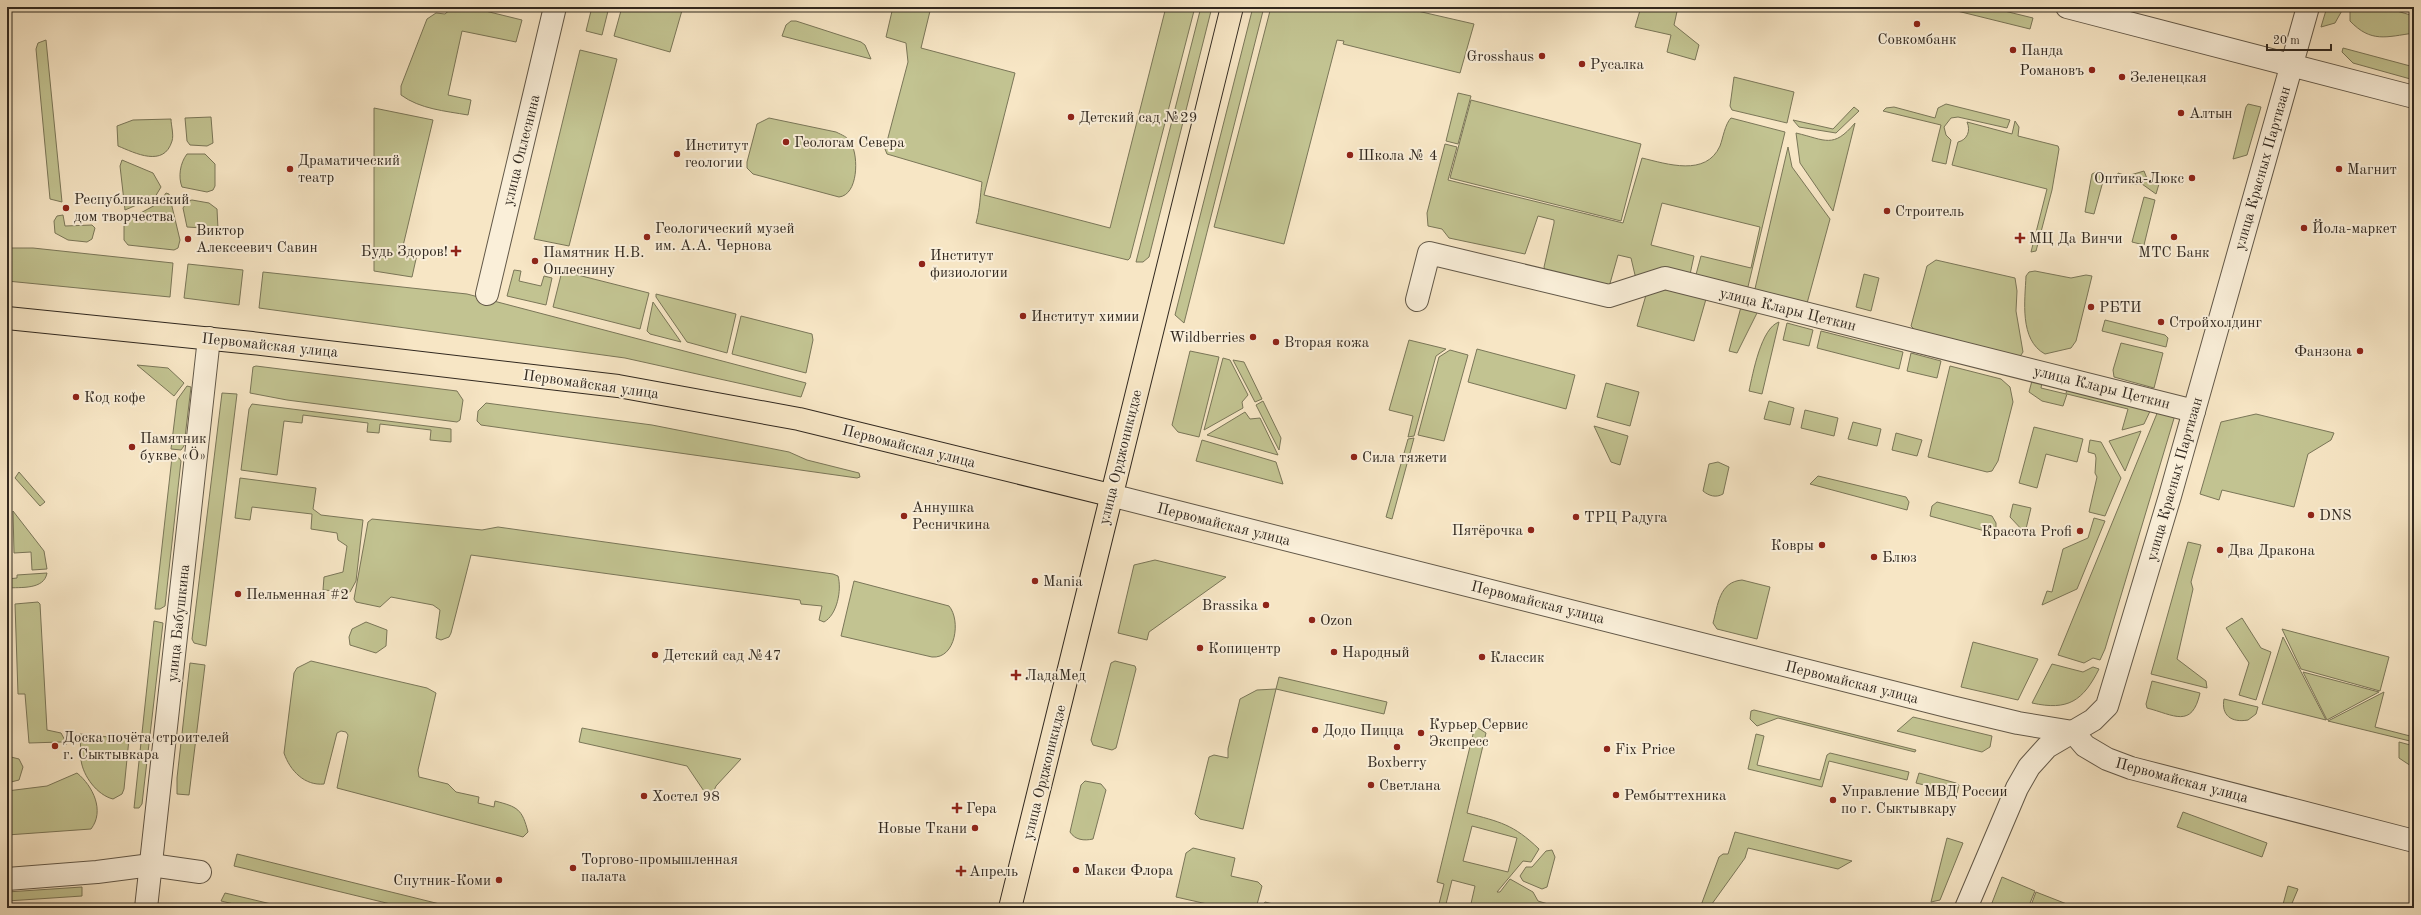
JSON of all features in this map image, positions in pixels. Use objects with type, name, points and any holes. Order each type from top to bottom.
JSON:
[{"type":"main road","name":"улица Орджоникидзе","points":[[1010,908],[1110,495],[1232,7]]},
{"type":"main road","name":"Первомайская улица","points":[[7,318],[209,338],[610,385],[799,419],[1110,495]]},
{"type":"street","name":"улица Оплеснина","points":[[487,294],[555,7]]},
{"type":"street","points":[[2067,7],[2292,64],[2414,97]]},
{"type":"street","name":"улица Красных Партизан","points":[[1966,908],[2017,788],[2029,767],[2047,747],[2093,720],[2107,706],[2194,410],[2308,7]]},
{"type":"street","name":"улица Клары Цеткин","points":[[1417,300],[1430,253],[1609,296],[1665,278],[2194,410]]},
{"type":"street","name":"улица Бабушкина","points":[[146,908],[209,338]]},
{"type":"street","name":"Первомайская улица","points":[[1110,495],[1951,707],[2018,723],[2073,732],[2085,746],[2107,759],[2131,768],[2414,841]]},
{"type":"street","points":[[7,879],[97,872],[151,865],[200,872]]},
{"type":"green space","points":[[453,7],[469,7],[522,20],[516,42],[462,31],[448,95],[471,100],[468,115],[442,111],[424,106],[408,100],[401,95],[401,86],[427,19],[436,13],[445,14]]},
{"type":"green space","points":[[592,7],[609,7],[602,35],[586,31]]},
{"type":"green space","points":[[622,7],[683,7],[670,52],[614,36]]},
{"type":"green space","points":[[893,7],[931,7],[921,48],[1015,73],[984,195],[1110,228],[1166,7],[1195,7],[1130,258],[1128,260],[976,223],[982,182],[887,154],[885,149],[908,62],[906,43],[886,37]]},
{"type":"green space","points":[[1201,7],[1212,7],[1149,257],[1143,262],[1136,262]]},
{"type":"green space","points":[[1253,7],[1264,7],[1184,323],[1175,315]]},
{"type":"green space","points":[[1271,7],[1400,7],[1474,24],[1460,73],[1343,44],[1344,41],[1337,40],[1284,244],[1214,227]]},
{"type":"green space","points":[[1641,7],[1678,7],[1674,25],[1699,45],[1695,60],[1667,52],[1671,35],[1635,27]]},
{"type":"green space","points":[[1988,7],[2033,18],[2030,29],[1945,8]]},
{"type":"green space","points":[[2327,7],[2344,7],[2335,23],[2321,27]]},
{"type":"green space","points":[[2350,7],[2383,7],[2414,16],[2414,33],[2387,37],[2372,36],[2365,33],[2350,21]]},
{"type":"green space","points":[[791,21],[796,21],[861,42],[865,45],[871,59],[782,36],[786,25]]},
{"type":"green space","points":[[46,40],[62,202],[50,199],[36,49],[38,43]]},
{"type":"green space","points":[[2343,48],[2414,67],[2414,80],[2353,63],[2342,52]]},
{"type":"green space","points":[[580,50],[617,59],[569,246],[534,239]]},
{"type":"green space","points":[[1734,77],[1794,92],[1787,123],[1732,110],[1730,106]]},
{"type":"green space","points":[[1458,93],[1471,96],[1458,144],[1446,141]]},
{"type":"green space","points":[[1471,100],[1641,144],[1621,221],[1450,178]]},
{"type":"green space","points":[[1946,104],[2010,120],[2007,128],[1958,117],[1951,118],[1944,127],[1946,135],[1951,140],[1946,164],[1932,161],[1941,125],[1883,111],[1886,108],[1894,107],[1935,118],[1938,108]]},
{"type":"green space","points":[[2248,104],[2261,107],[2247,155],[2233,159],[2246,107]]},
{"type":"green space","points":[[1854,107],[1859,111],[1836,133],[1799,127],[1793,120],[1833,129]]},
{"type":"green space","points":[[374,108],[433,120],[403,246],[418,250],[412,277],[374,271]]},
{"type":"green space","points":[[211,117],[213,143],[207,146],[190,145],[187,141],[185,118]]},
{"type":"green space","points":[[769,118],[836,132],[845,136],[854,149],[856,166],[853,183],[850,190],[845,195],[839,197],[753,174],[747,168],[747,162],[757,124]]},
{"type":"green space","points":[[1731,118],[1785,132],[1746,295],[1694,282],[1701,256],[1751,268],[1760,227],[1662,203],[1651,245],[1694,256],[1689,279],[1640,278],[1635,275],[1631,258],[1618,255],[1609,287],[1545,270],[1544,267],[1554,220],[1538,216],[1525,254],[1449,238],[1442,229],[1428,226],[1427,213],[1445,144],[1457,147],[1448,180],[1623,223],[1642,158],[1685,166],[1705,162],[1714,156],[1720,146],[1726,127]]},
{"type":"green space","points":[[171,119],[173,139],[168,149],[163,154],[156,156],[140,155],[118,146],[117,126],[133,120]]},
{"type":"green space","points":[[2015,121],[2019,127],[2018,136],[2058,146],[2059,149],[2052,190],[2036,251],[2031,252],[2047,189],[1952,165],[1958,142],[1964,139],[1967,135],[1969,129],[1967,122],[2012,134]]},
{"type":"green space","points":[[1855,123],[1833,211],[1800,163],[1796,133],[1822,140],[1835,139],[1841,137]]},
{"type":"green space","points":[[1788,147],[1792,167],[1830,219],[1806,307],[1754,293]]},
{"type":"green space","points":[[187,154],[205,154],[215,164],[215,186],[213,190],[207,192],[182,187],[180,170]]},
{"type":"green space","points":[[122,160],[153,173],[161,187],[155,197],[125,210],[120,166]]},
{"type":"green space","points":[[2098,171],[2105,174],[2094,214],[2085,212],[2092,174]]},
{"type":"green space","points":[[2144,171],[2148,181],[2159,184],[2156,194],[2142,184],[2126,184],[2118,178],[2118,173],[2127,176]]},
{"type":"green space","points":[[166,193],[169,194],[180,240],[178,248],[174,250],[128,245],[124,240],[124,222],[159,203]]},
{"type":"green space","points":[[2144,197],[2155,200],[2144,245],[2132,242]]},
{"type":"green space","points":[[192,200],[209,203],[217,209],[218,229],[187,227],[183,208],[188,201]]},
{"type":"green space","points":[[63,215],[65,226],[92,225],[95,228],[92,239],[87,242],[68,240],[55,233],[54,221],[57,216]]},
{"type":"green space","points":[[7,248],[33,248],[173,263],[170,297],[7,281]]},
{"type":"green space","points":[[1936,260],[2015,278],[2017,291],[2016,311],[2023,352],[2019,358],[1915,330],[1911,326],[1927,266]]},
{"type":"green space","points":[[188,264],[243,270],[239,305],[184,298]]},
{"type":"green space","points":[[514,270],[521,271],[519,281],[541,286],[544,276],[552,278],[546,305],[507,296]]},
{"type":"green space","points":[[562,271],[649,293],[640,329],[553,307]]},
{"type":"green space","points":[[2035,271],[2071,278],[2086,275],[2092,276],[2076,341],[2071,348],[2045,354],[2037,348],[2031,339],[2025,319],[2026,276],[2029,272]]},
{"type":"green space","points":[[263,272],[467,294],[806,383],[801,397],[625,358],[259,308]]},
{"type":"green space","points":[[1864,274],[1879,278],[1871,311],[1856,307]]},
{"type":"green space","points":[[1665,288],[1706,299],[1694,341],[1637,326],[1646,295]]},
{"type":"green space","points":[[656,294],[736,314],[727,353],[687,342],[656,297]]},
{"type":"green space","points":[[653,302],[681,342],[650,334],[647,331]]},
{"type":"green space","points":[[1741,307],[1758,311],[1737,353],[1729,351]]},
{"type":"green space","points":[[741,316],[812,334],[813,340],[806,373],[732,354]]},
{"type":"green space","points":[[2105,320],[2165,335],[2168,338],[2166,347],[2102,331]]},
{"type":"green space","points":[[1779,322],[1762,394],[1749,391],[1763,342],[1767,333]]},
{"type":"green space","points":[[1787,323],[1813,330],[1809,346],[1783,340]]},
{"type":"green space","points":[[1821,331],[1903,352],[1899,369],[1817,348]]},
{"type":"green space","points":[[1409,340],[1446,349],[1436,356],[1414,436],[1408,437],[1413,416],[1389,410]]},
{"type":"green space","points":[[2121,343],[2163,353],[2154,388],[2114,377],[2113,370]]},
{"type":"green space","points":[[1477,349],[1575,375],[1566,409],[1468,382]]},
{"type":"green space","points":[[1450,350],[1468,355],[1444,441],[1418,435],[1439,357]]},
{"type":"green space","points":[[1190,351],[1219,357],[1199,437],[1178,432],[1172,425]]},
{"type":"green space","points":[[1911,353],[1941,361],[1937,378],[1907,371]]},
{"type":"green space","points":[[1223,358],[1230,360],[1248,395],[1242,402],[1243,408],[1204,430]]},
{"type":"green space","points":[[1233,360],[1244,362],[1262,399],[1255,402]]},
{"type":"green space","points":[[137,365],[168,368],[184,383],[174,396]]},
{"type":"green space","points":[[256,366],[457,391],[463,400],[460,420],[457,422],[287,400],[250,393],[253,367]]},
{"type":"green space","points":[[1950,366],[2001,379],[2010,387],[2013,402],[1998,461],[1992,471],[1987,472],[1928,457]]},
{"type":"green space","points":[[2033,377],[2043,377],[2041,388],[2066,394],[2067,388],[2152,407],[2144,424],[2122,430],[2128,409],[2067,394],[2063,406],[2042,401],[2029,392]]},
{"type":"green space","points":[[1606,383],[1639,392],[1630,426],[1597,417]]},
{"type":"green space","points":[[187,386],[191,387],[184,446],[181,450],[171,449],[177,400]]},
{"type":"green space","points":[[222,393],[237,394],[206,646],[194,643],[192,639]]},
{"type":"green space","points":[[1263,401],[1281,438],[1279,450],[1256,405]]},
{"type":"green space","points":[[1769,401],[1794,408],[1790,425],[1764,419]]},
{"type":"green space","points":[[486,403],[652,425],[789,452],[807,460],[859,473],[860,477],[857,478],[481,425],[477,421],[478,411]]},
{"type":"green space","points":[[252,404],[451,429],[451,442],[430,440],[431,430],[380,424],[379,433],[367,432],[368,423],[303,415],[302,423],[284,421],[277,475],[241,470],[249,409]]},
{"type":"green space","points":[[1805,410],[1838,418],[1834,436],[1801,428]]},
{"type":"green space","points":[[2158,411],[2175,415],[2105,649],[2100,660],[2093,658],[2084,663],[2058,655]]},
{"type":"green space","points":[[1245,412],[1250,419],[1260,418],[1278,455],[1207,435]]},
{"type":"green space","points":[[2256,414],[2334,433],[2331,440],[2308,454],[2294,507],[2222,490],[2219,500],[2200,494],[2221,422]]},
{"type":"green space","points":[[1853,422],[1881,429],[1877,446],[1848,439]]},
{"type":"green space","points":[[1594,426],[1628,436],[1620,465],[1611,462]]},
{"type":"green space","points":[[2034,427],[2083,439],[2077,462],[2046,454],[2037,488],[2019,483]]},
{"type":"green space","points":[[2141,431],[2125,471],[2109,441]]},
{"type":"green space","points":[[1896,433],[1922,440],[1917,456],[1892,450]]},
{"type":"green space","points":[[1414,438],[1392,519],[1386,517],[1408,439]]},
{"type":"green space","points":[[1202,440],[1276,462],[1283,484],[1196,461]]},
{"type":"green space","points":[[2090,440],[2101,442],[2121,478],[2105,516],[2089,512],[2097,477],[2095,473],[2095,454],[2088,452]]},
{"type":"green space","points":[[172,457],[179,458],[181,461],[165,606],[160,609],[155,609]]},
{"type":"green space","points":[[1718,462],[1729,467],[1723,494],[1713,496],[1703,491],[1709,464]]},
{"type":"green space","points":[[19,472],[45,502],[40,506],[15,478]]},
{"type":"green space","points":[[1818,476],[1906,497],[1909,502],[1907,510],[1810,484]]},
{"type":"green space","points":[[240,478],[316,488],[313,509],[321,515],[363,520],[356,581],[350,592],[323,590],[324,577],[343,572],[347,546],[338,540],[337,533],[311,529],[312,514],[252,507],[250,520],[235,518]]},
{"type":"green space","points":[[1937,502],[1992,516],[1996,523],[1996,534],[1930,516],[1932,506]]},
{"type":"green space","points":[[2013,504],[2031,508],[2025,533],[2010,517]]},
{"type":"green space","points":[[13,511],[44,551],[47,569],[32,570],[31,552],[14,553]]},
{"type":"green space","points":[[2094,518],[2105,521],[2077,589],[2042,605],[2047,591],[2052,592],[2063,549],[2088,538]]},
{"type":"green space","points":[[372,519],[482,530],[498,527],[833,574],[838,576],[839,595],[832,614],[824,622],[819,620],[822,606],[801,604],[800,600],[471,555],[451,633],[449,637],[441,640],[436,638],[440,610],[433,605],[391,597],[380,607],[356,602],[354,599],[368,522]]},
{"type":"green space","points":[[2188,542],[2201,545],[2191,582],[2193,589],[2177,659],[2206,681],[2207,688],[2151,674]]},
{"type":"green space","points":[[1155,560],[1226,577],[1149,632],[1147,640],[1118,633],[1134,565]]},
{"type":"green space","points":[[47,573],[45,578],[37,585],[7,588],[7,579],[17,578],[17,575]]},
{"type":"green space","points":[[1742,580],[1770,587],[1757,639],[1717,629],[1713,623],[1718,602],[1724,590],[1728,585]]},
{"type":"green space","points":[[854,581],[949,606],[953,612],[955,629],[954,638],[946,652],[940,656],[932,657],[841,636]]},
{"type":"green space","points":[[38,602],[40,604],[47,730],[61,733],[67,744],[61,742],[29,743],[25,694],[18,694],[15,604]]},
{"type":"green space","points":[[2242,618],[2261,648],[2271,652],[2256,700],[2239,695],[2249,663],[2226,628]]},
{"type":"green space","points":[[154,621],[163,623],[142,804],[139,808],[134,808]]},
{"type":"green space","points":[[366,622],[387,630],[386,646],[376,653],[350,645],[349,637],[352,629]]},
{"type":"green space","points":[[2282,629],[2389,657],[2380,691],[2301,669]]},
{"type":"green space","points":[[2283,637],[2326,720],[2262,704]]},
{"type":"green space","points":[[1973,642],[2038,659],[2018,700],[1961,687]]},
{"type":"green space","points":[[311,661],[427,688],[436,693],[418,770],[419,777],[448,784],[456,792],[479,797],[478,803],[494,807],[495,801],[514,807],[524,818],[528,832],[523,837],[337,788],[348,735],[346,732],[341,731],[337,733],[324,784],[311,783],[299,776],[290,766],[284,753],[294,673],[297,668]]},
{"type":"green space","points":[[1115,661],[1135,666],[1136,669],[1116,748],[1112,750],[1093,745],[1091,740],[1111,663]]},
{"type":"green space","points":[[190,663],[205,665],[189,795],[177,794],[177,778]]},
{"type":"green space","points":[[2052,664],[2083,672],[2093,667],[2099,669],[2087,689],[2073,701],[2055,706],[2032,703]]},
{"type":"green space","points":[[2303,672],[2379,692],[2327,720]]},
{"type":"green space","points":[[1279,677],[1387,702],[1384,714],[1276,689]]},
{"type":"green space","points":[[2152,681],[2200,693],[2197,704],[2192,712],[2181,717],[2147,708],[2146,704]]},
{"type":"green space","points":[[1276,689],[1243,829],[1200,819],[1195,814],[1209,757],[1214,755],[1228,758],[1228,749],[1240,699],[1257,690]]},
{"type":"green space","points":[[2384,692],[2375,727],[2414,737],[2414,742],[2328,721]]},
{"type":"green space","points":[[2224,699],[2258,707],[2256,714],[2248,720],[2242,721],[2232,719],[2228,717],[2224,709]]},
{"type":"green space","points":[[1754,710],[1916,750],[1915,752],[1778,718],[1757,726],[1750,719],[1751,711]]},
{"type":"green space","points":[[1913,717],[1992,736],[1990,747],[1982,752],[1897,731]]},
{"type":"green space","points":[[1475,726],[1486,733],[1467,813],[1506,825],[1521,834],[1539,849],[1531,862],[1523,861],[1497,892],[1500,892],[1510,879],[1533,892],[1538,901],[1548,904],[1547,908],[1470,908],[1475,886],[1452,880],[1445,908],[1438,908],[1444,884],[1437,882]],"holes":[[[1472,826],[1517,838],[1508,872],[1463,861]]]},
{"type":"green space","points":[[582,728],[741,759],[716,786],[710,800],[687,766],[579,742]]},
{"type":"green space","points":[[80,734],[129,739],[124,789],[122,794],[113,799],[107,797],[92,784],[82,766]]},
{"type":"green space","points":[[1756,734],[1764,736],[1757,765],[1820,780],[1827,755],[1830,753],[1909,772],[1907,780],[1829,761],[1822,787],[1748,769]]},
{"type":"green space","points":[[2399,742],[2414,746],[2414,768],[2399,758]]},
{"type":"green space","points":[[7,756],[19,759],[23,767],[19,780],[7,783]]},
{"type":"green space","points":[[77,773],[88,785],[97,807],[95,822],[91,829],[7,835],[7,791],[47,786]]},
{"type":"green space","points":[[1919,773],[1956,783],[1959,785],[1957,793],[1916,783]]},
{"type":"green space","points":[[1085,781],[1101,784],[1106,790],[1093,839],[1086,840],[1074,837],[1070,832],[1081,785]]},
{"type":"green space","points":[[2183,812],[2267,843],[2262,857],[2177,827]]},
{"type":"green space","points":[[1735,832],[1852,861],[1838,869],[1748,848],[1745,858],[1709,908],[1700,908],[1719,857],[1723,854],[1728,854]]},
{"type":"green space","points":[[1947,838],[1963,843],[1940,900],[1931,902]]},
{"type":"green space","points":[[1193,848],[1235,858],[1231,876],[1258,882],[1262,886],[1256,908],[1225,908],[1176,897],[1186,853]]},
{"type":"green space","points":[[1552,850],[1555,857],[1547,887],[1542,889],[1523,881],[1520,876],[1526,867],[1532,867],[1546,851]]},
{"type":"green space","points":[[237,854],[456,908],[407,908],[234,866]]},
{"type":"green space","points":[[2002,877],[2035,891],[2028,908],[1990,908]]},
{"type":"green space","points":[[2288,886],[2298,889],[2290,908],[2282,908]]},
{"type":"green space","points":[[82,887],[82,896],[7,901],[7,892]]},
{"type":"green space","points":[[2036,892],[2077,908],[2030,908]]},
{"type":"green space","points":[[225,893],[288,908],[251,908],[221,901]]},
{"type":"green space","points":[[1265,902],[1289,908],[1261,908]]},
{"type":"place","name":"Совкомбанк","points":[[1917,24]]},
{"type":"place","name":"Панда","points":[[2013,50]]},
{"type":"place","name":"Grosshaus","points":[[1542,56]]},
{"type":"place","name":"Русалка","points":[[1582,64]]},
{"type":"place","name":"Романовъ","points":[[2092,70]]},
{"type":"place","name":"Зеленецкая","points":[[2122,77]]},
{"type":"place","name":"Алтын","points":[[2181,113]]},
{"type":"place","name":"Детский сад №29","points":[[1071,117]]},
{"type":"place","name":"Геологам Севера","points":[[786,142]]},
{"type":"place","name":"Институт геологии","points":[[677,154]]},
{"type":"place","name":"Школа № 4","points":[[1350,155]]},
{"type":"place","name":"Драматический театр","points":[[290,169]]},
{"type":"place","name":"Магнит","points":[[2339,169]]},
{"type":"place","name":"Оптика-Люкс","points":[[2192,178]]},
{"type":"place","name":"Республиканский дом творчества","points":[[66,208]]},
{"type":"place","name":"Строитель","points":[[1887,211]]},
{"type":"place","name":"Йола-маркет","points":[[2304,228]]},
{"type":"place","name":"Геологический музей им. А.А. Чернова","points":[[647,237]]},
{"type":"place","name":"МТС Банк","points":[[2174,237]]},
{"type":"place","name":"МЦ Да Винчи","points":[[2020,238]]},
{"type":"place","name":"Виктор Алексеевич Савин","points":[[188,239]]},
{"type":"place","name":"Будь Здоров!","points":[[456,251]]},
{"type":"place","name":"Памятник Н.В. Оплеснину","points":[[535,261]]},
{"type":"place","name":"Институт физиологии","points":[[922,264]]},
{"type":"place","name":"РБТИ","points":[[2091,307]]},
{"type":"place","name":"Институт химии","points":[[1023,316]]},
{"type":"place","name":"Стройхолдинг","points":[[2161,322]]},
{"type":"place","name":"Wildberries","points":[[1253,337]]},
{"type":"place","name":"Вторая кожа","points":[[1276,342]]},
{"type":"place","name":"Фанзона","points":[[2360,351]]},
{"type":"place","name":"Код кофе","points":[[76,397]]},
{"type":"place","name":"Памятник букве «Ӧ»","points":[[132,447]]},
{"type":"place","name":"Сила тяжети","points":[[1354,457]]},
{"type":"place","name":"DNS","points":[[2311,515]]},
{"type":"place","name":"Аннушка Ресничкина","points":[[904,516]]},
{"type":"place","name":"ТРЦ Радуга","points":[[1576,517]]},
{"type":"place","name":"Пятёрочка","points":[[1531,530]]},
{"type":"place","name":"Красота Profi","points":[[2080,531]]},
{"type":"place","name":"Ковры","points":[[1822,545]]},
{"type":"place","name":"Два Дракона","points":[[2220,550]]},
{"type":"place","name":"Блюз","points":[[1874,557]]},
{"type":"place","name":"Mania","points":[[1035,581]]},
{"type":"place","name":"Пельменная #2","points":[[238,594]]},
{"type":"place","name":"Brassika","points":[[1266,605]]},
{"type":"place","name":"Ozon","points":[[1312,620]]},
{"type":"place","name":"Копицентр","points":[[1200,648]]},
{"type":"place","name":"Народный","points":[[1334,652]]},
{"type":"place","name":"Детский сад №47","points":[[655,655]]},
{"type":"place","name":"Классик","points":[[1482,657]]},
{"type":"place","name":"ЛадаМед","points":[[1016,675]]},
{"type":"place","name":"Додо Пицца","points":[[1315,730]]},
{"type":"place","name":"Курьер Сервис Экспресс","points":[[1421,733]]},
{"type":"place","name":"Доска почёта строителей г. Сыктывкара","points":[[55,746]]},
{"type":"place","name":"Boxberry","points":[[1397,747]]},
{"type":"place","name":"Fix Price","points":[[1607,749]]},
{"type":"place","name":"Светлана","points":[[1371,785]]},
{"type":"place","name":"Рембыттехника","points":[[1616,795]]},
{"type":"place","name":"Хостел 98","points":[[644,796]]},
{"type":"place","name":"Управление МВД России по г. Сыктывкару","points":[[1833,800]]},
{"type":"place","name":"Гера","points":[[957,808]]},
{"type":"place","name":"Новые Ткани","points":[[975,828]]},
{"type":"place","name":"Торгово-промышленная палата","points":[[573,868]]},
{"type":"place","name":"Макси Флора","points":[[1076,870]]},
{"type":"place","name":"Апрель","points":[[961,871]]},
{"type":"place","name":"Спутник-Коми","points":[[499,880]]}]
